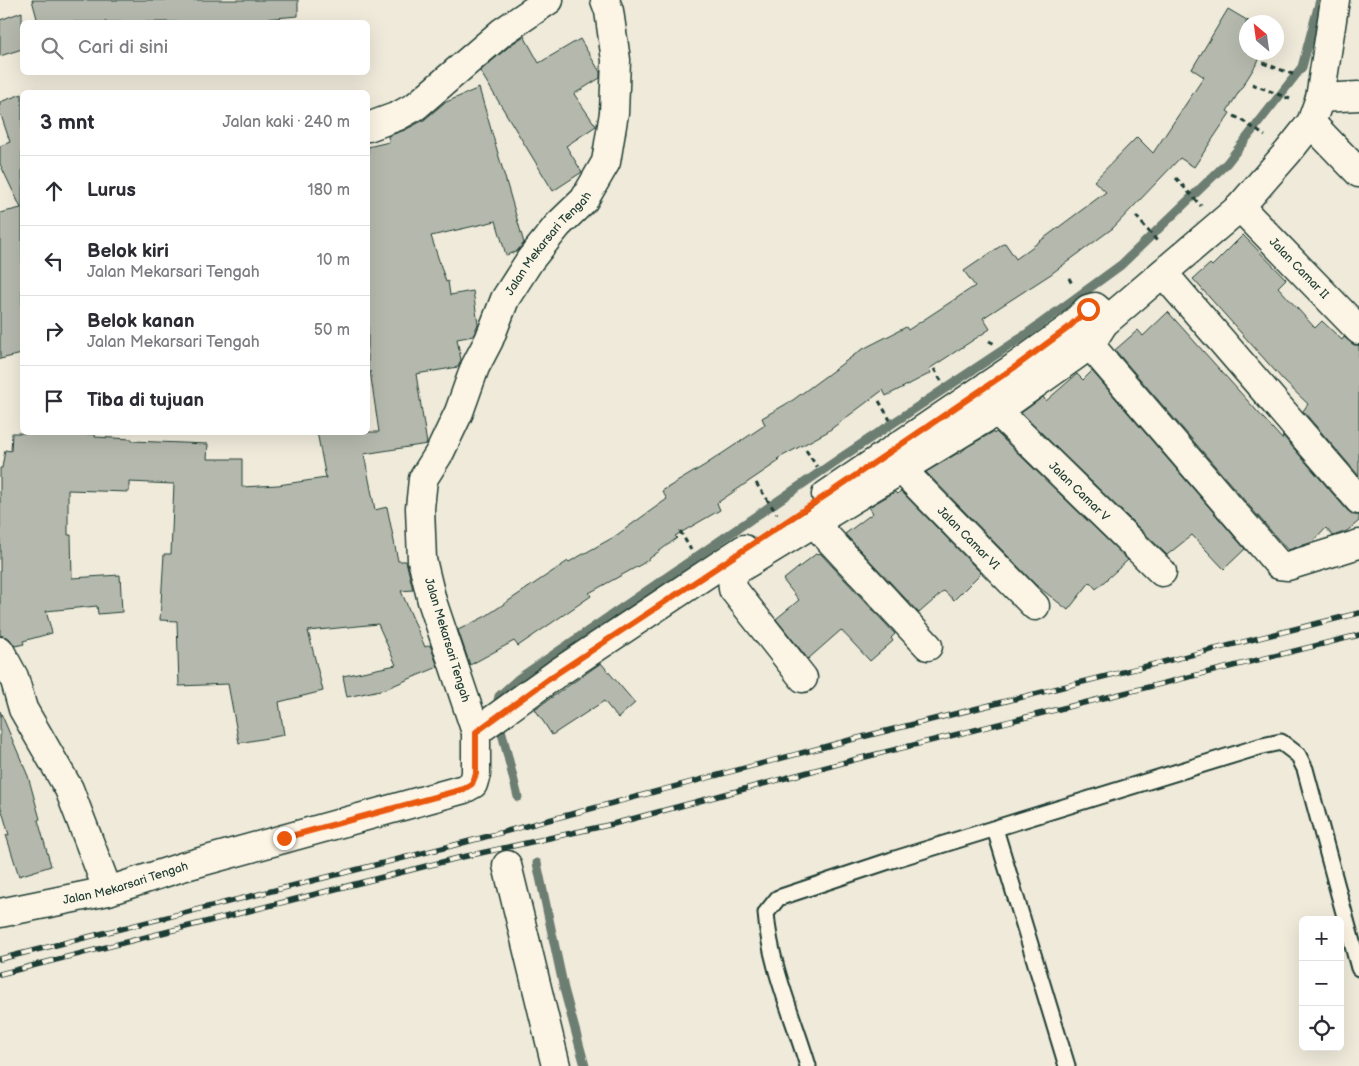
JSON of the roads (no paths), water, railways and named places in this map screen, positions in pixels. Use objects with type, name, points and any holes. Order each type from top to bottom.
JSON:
[{"type":"street","points":[[370,125],[398,116],[416,106],[502,32],[549,0]]},
{"type":"street","name":"Jalan Mekarsari Tengah","points":[[0,914],[108,891],[191,864],[464,789],[472,784],[475,779],[482,729],[432,601],[422,560],[420,508],[423,479],[440,452],[459,412],[475,367],[505,300],[530,260],[558,225],[584,200],[606,162],[614,113],[616,60],[609,11],[605,0]]},
{"type":"street","points":[[803,678],[734,589],[732,577],[738,569],[997,411],[1090,345],[1104,323],[1240,206],[1288,152],[1316,110],[1335,0]]},
{"type":"street","points":[[1316,110],[1359,96]]},
{"type":"street","points":[[1316,110],[1359,173]]},
{"type":"street","name":"Jalan Camar II","points":[[1240,206],[1359,330]]},
{"type":"street","points":[[1163,273],[1359,500]]},
{"type":"street","points":[[482,729],[556,674],[831,492],[1015,367],[1068,328],[1088,309],[1096,307],[1103,314],[1104,323]]},
{"type":"street","points":[[1090,345],[1279,565],[1288,566],[1359,544]]},
{"type":"street","name":"Jalan Camar V","points":[[997,411],[1162,572]]},
{"type":"street","name":"Jalan Camar VI","points":[[902,470],[1035,606]]},
{"type":"street","points":[[814,523],[928,646]]},
{"type":"street","points":[[0,651],[14,676],[23,709],[69,789],[108,891]]},
{"type":"street","points":[[507,865],[556,1066]]},
{"type":"lane","points":[[808,1066],[767,934],[766,914],[778,898],[892,860],[1262,746],[1282,742],[1298,755],[1305,769],[1359,968]]},
{"type":"lane","points":[[995,829],[1067,1066]]},
{"type":"waterway","points":[[518,797],[496,709],[499,696],[518,679],[842,457],[1021,338],[1121,265],[1227,163],[1302,67],[1320,0]]},
{"type":"waterway","points":[[537,863],[564,989],[585,1066]]},
{"type":"railway","points":[[0,959],[451,846],[850,740],[1359,613]]},
{"type":"railway","points":[[0,974],[458,858],[613,824],[857,759],[1359,635]]}]
